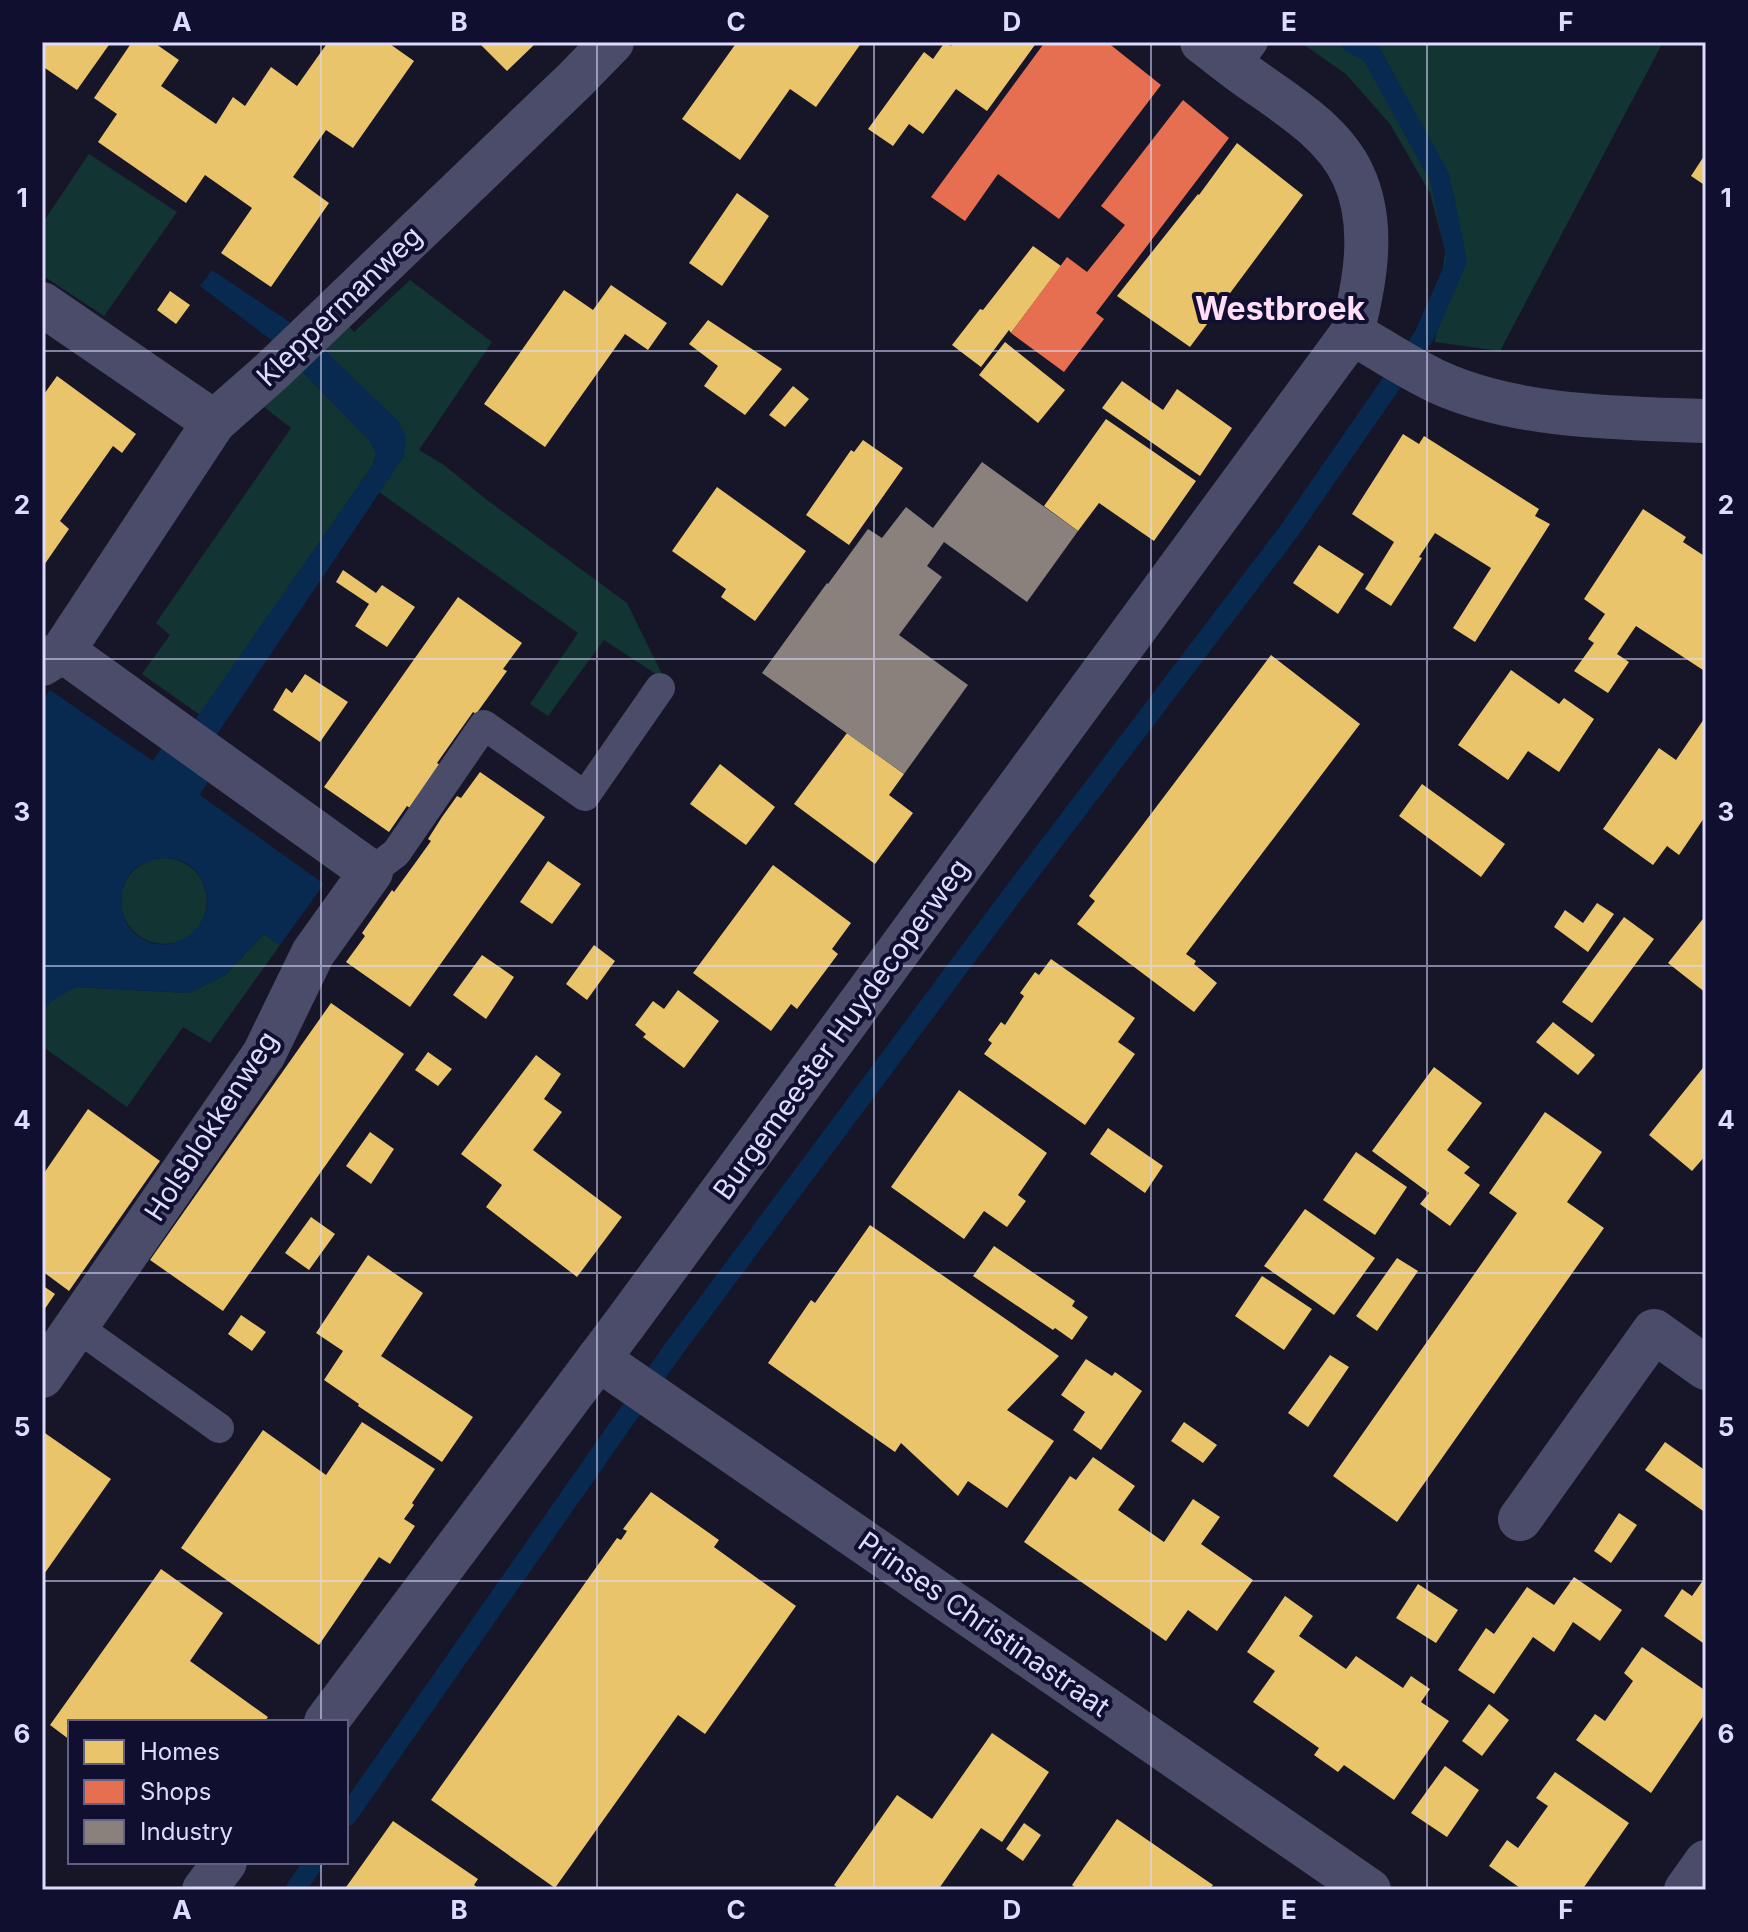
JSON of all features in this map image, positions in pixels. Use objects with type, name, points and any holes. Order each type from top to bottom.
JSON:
[{"type":"street","name":"Kleppermanweg","points":[[52,657],[214,422],[273,370],[612,42]]},
{"type":"street","points":[[1230,50],[1306,117],[1342,156],[1354,176],[1361,198],[1366,235],[1360,302],[1362,338],[1437,382],[1515,406],[1613,418],[1706,421]]},
{"type":"street","points":[[42,304],[214,422]]},
{"type":"street","name":"Burgemeester Huydecoperweg","points":[[327,1720],[1362,338]]},
{"type":"street","points":[[52,657],[194,745],[371,872]]},
{"type":"street","name":"Holsblokkenweg","points":[[42,1376],[264,1054],[313,953],[371,872]]},
{"type":"street","points":[[1520,1519],[1654,1331],[1706,1368]]},
{"type":"street","name":"Prinses Christinastraat","points":[[598,1359],[1369,1890]]},
{"type":"street","points":[[1686,1890],[1706,1862]]},
{"type":"street","points":[[204,1890],[224,1864]]},
{"type":"lane","name":"Holsblokkenweg","points":[[371,872],[396,853],[484,725],[585,796],[660,688]]},
{"type":"lane","points":[[77,1327],[219,1428]]},
{"type":"green space","points":[[1300,42],[1663,42],[1500,351],[1435,342],[1445,250],[1430,193],[1390,124],[1346,74]]},
{"type":"green space","points":[[89,154],[177,212],[104,316],[42,275],[42,224]]},
{"type":"green space","points":[[410,280],[492,342],[419,450],[444,465],[627,603],[665,680],[604,640],[548,716],[530,704],[578,633],[379,492],[404,456],[324,349],[348,325],[354,332]]},
{"type":"green space","points":[[301,370],[372,443],[376,455],[373,465],[200,715],[142,674],[170,635],[156,623],[291,428],[264,407]]},
{"type":"green space","points":[[164,858],[188,865],[200,877],[207,901],[200,925],[188,937],[164,944],[140,937],[128,925],[121,901],[128,877],[140,865]]},
{"type":"green space","points":[[264,934],[280,945],[210,1043],[183,1027],[127,1107],[42,1046],[42,1011],[62,994],[76,987],[189,993],[225,975]]},
{"type":"water","points":[[212,270],[309,335],[398,421],[406,436],[404,456],[205,752],[209,779],[200,795],[324,884],[280,945],[264,934],[225,975],[189,993],[76,987],[53,1000],[42,1011],[42,701],[50,690],[153,761],[162,747],[172,753],[373,465],[376,455],[372,443],[271,340],[200,286]],"holes":[[[159,858],[186,863],[198,874],[207,898],[205,914],[194,931],[178,942],[168,944],[149,942],[139,937],[131,930],[122,911],[123,889],[133,870]]]},
{"type":"building: Homes","points":[[42,42],[111,42],[77,90],[42,66]]},
{"type":"building: Homes","points":[[132,42],[153,42],[179,60],[161,86],[216,124],[233,97],[245,106],[271,67],[297,86],[328,42],[387,42],[414,61],[353,148],[326,130],[293,177],[329,203],[271,287],[221,253],[252,208],[205,175],[186,203],[98,142],[117,114],[94,98]]},
{"type":"building: Homes","points":[[478,42],[537,42],[507,71]]},
{"type":"building: Homes","points":[[737,42],[862,42],[816,107],[790,89],[740,160],[682,119]]},
{"type":"building: Homes","points":[[945,42],[951,46],[954,42],[1037,42],[987,111],[956,89],[923,134],[909,124],[893,146],[868,129],[924,52],[933,59]]},
{"type":"building: Homes","points":[[1237,143],[1303,195],[1190,347],[1117,296]]},
{"type":"building: Homes","points":[[1706,153],[1706,186],[1691,176]]},
{"type":"building: Homes","points":[[737,193],[769,216],[722,286],[689,263]]},
{"type":"building: Homes","points":[[1033,246],[1061,266],[1011,333],[1009,330],[981,367],[952,345]]},
{"type":"building: Homes","points":[[611,285],[667,323],[648,350],[625,334],[545,447],[484,404],[564,290],[593,310]]},
{"type":"building: Homes","points":[[170,291],[190,305],[176,324],[157,310]]},
{"type":"building: Homes","points":[[708,320],[782,369],[745,415],[704,386],[718,366],[689,344]]},
{"type":"building: Homes","points":[[1005,342],[1065,390],[1038,423],[979,375]]},
{"type":"building: Homes","points":[[57,376],[136,434],[122,453],[113,446],[60,521],[69,529],[42,568],[42,397]]},
{"type":"building: Homes","points":[[1122,381],[1163,410],[1177,389],[1232,428],[1200,476],[1102,408]]},
{"type":"building: Homes","points":[[793,386],[809,399],[785,427],[769,415]]},
{"type":"building: Homes","points":[[1106,419],[1196,481],[1154,541],[1099,503],[1078,531],[1044,506]]},
{"type":"building: Homes","points":[[1403,434],[1419,444],[1424,436],[1539,509],[1535,516],[1550,524],[1475,642],[1453,628],[1491,568],[1435,533],[1391,606],[1365,589],[1394,542],[1352,514]]},
{"type":"building: Homes","points":[[863,440],[903,468],[849,545],[806,515],[851,450],[854,452]]},
{"type":"building: Homes","points":[[717,487],[806,551],[755,621],[721,597],[726,589],[672,551]]},
{"type":"building: Homes","points":[[1643,509],[1686,537],[1683,542],[1706,557],[1706,672],[1636,626],[1617,654],[1629,662],[1608,693],[1574,671],[1594,643],[1588,639],[1605,614],[1584,599]]},
{"type":"building: Homes","points":[[1319,545],[1364,574],[1338,614],[1293,583]]},
{"type":"building: Homes","points":[[343,570],[376,593],[382,585],[415,607],[387,647],[355,626],[369,604],[336,582]]},
{"type":"building: Homes","points":[[458,597],[522,643],[503,669],[507,671],[476,714],[473,712],[410,808],[407,806],[389,832],[324,787]]},
{"type":"building: Homes","points":[[1271,655],[1360,724],[1186,954],[1217,983],[1194,1012],[1077,924],[1095,901],[1089,896]]},
{"type":"building: Homes","points":[[1511,670],[1559,704],[1564,698],[1594,719],[1559,772],[1528,751],[1508,780],[1458,745]]},
{"type":"building: Homes","points":[[305,674],[348,702],[320,742],[273,710],[286,688],[292,693]]},
{"type":"building: Homes","points":[[1706,716],[1706,815],[1679,855],[1667,846],[1653,865],[1603,829],[1659,748],[1676,760]]},
{"type":"building: Homes","points":[[847,733],[904,774],[889,795],[913,813],[875,864],[794,804]]},
{"type":"building: Homes","points":[[720,764],[775,807],[746,845],[690,804]]},
{"type":"building: Homes","points":[[480,772],[545,817],[410,1007],[346,962],[392,890],[394,892],[431,841],[428,839],[442,817]]},
{"type":"building: Homes","points":[[1422,784],[1505,844],[1481,877],[1399,816]]},
{"type":"building: Homes","points":[[548,861],[581,884],[552,924],[520,902]]},
{"type":"building: Homes","points":[[773,865],[851,923],[832,949],[838,954],[797,1009],[791,1004],[771,1031],[693,973]]},
{"type":"building: Homes","points":[[1597,903],[1614,914],[1588,952],[1554,927],[1565,910],[1583,923]]},
{"type":"building: Homes","points":[[1706,915],[1706,993],[1668,963]]},
{"type":"building: Homes","points":[[1624,917],[1654,939],[1592,1023],[1562,1002]]},
{"type":"building: Homes","points":[[594,945],[615,961],[587,1000],[566,984]]},
{"type":"building: Homes","points":[[482,955],[514,977],[486,1019],[453,995]]},
{"type":"building: Homes","points":[[1051,959],[1135,1018],[1118,1042],[1135,1054],[1085,1125],[984,1054],[992,1043],[988,1040],[1001,1022],[1005,1025],[1024,996],[1020,993],[1035,972],[1039,975]]},
{"type":"building: Homes","points":[[678,990],[719,1021],[684,1068],[643,1037],[646,1034],[635,1025],[653,1001],[664,1009]]},
{"type":"building: Homes","points":[[331,1003],[404,1054],[223,1311],[150,1260]]},
{"type":"building: Homes","points":[[1553,1022],[1595,1055],[1578,1075],[1536,1042]]},
{"type":"building: Homes","points":[[428,1052],[452,1069],[438,1086],[415,1070]]},
{"type":"building: Homes","points":[[536,1055],[561,1074],[544,1099],[562,1112],[533,1150],[622,1217],[577,1277],[486,1207],[502,1185],[461,1154]]},
{"type":"building: Homes","points":[[1706,1064],[1706,1155],[1692,1171],[1649,1135]]},
{"type":"building: Homes","points":[[1434,1067],[1482,1103],[1447,1150],[1470,1167],[1464,1173],[1480,1185],[1450,1226],[1420,1204],[1429,1193],[1372,1151]]},
{"type":"building: Homes","points":[[959,1090],[1047,1153],[1018,1195],[1026,1201],[1007,1227],[984,1211],[964,1239],[891,1187]]},
{"type":"building: Homes","points":[[88,1109],[160,1161],[69,1291],[42,1271],[42,1176]]},
{"type":"building: Homes","points":[[1545,1112],[1602,1152],[1567,1202],[1604,1228],[1397,1522],[1333,1476],[1517,1213],[1489,1193]]},
{"type":"building: Homes","points":[[1108,1128],[1163,1166],[1145,1193],[1090,1154]]},
{"type":"building: Homes","points":[[370,1132],[394,1149],[371,1184],[346,1166]]},
{"type":"building: Homes","points":[[1356,1152],[1407,1187],[1375,1235],[1323,1200]]},
{"type":"building: Homes","points":[[1305,1209],[1375,1258],[1334,1315],[1264,1266]]},
{"type":"building: Homes","points":[[311,1217],[335,1234],[309,1270],[285,1253]]},
{"type":"building: Homes","points":[[870,1225],[1059,1356],[1007,1410],[1054,1441],[1007,1508],[968,1481],[958,1496],[901,1443],[895,1452],[768,1363],[811,1300],[815,1303]]},
{"type":"building: Homes","points":[[994,1246],[1075,1301],[1072,1306],[1088,1317],[1072,1340],[973,1276]]},
{"type":"building: Homes","points":[[368,1255],[423,1293],[381,1356],[473,1417],[442,1462],[324,1380],[343,1351],[316,1333]]},
{"type":"building: Homes","points":[[1397,1258],[1418,1271],[1377,1331],[1356,1316]]},
{"type":"building: Homes","points":[[1262,1276],[1312,1309],[1284,1350],[1235,1316]]},
{"type":"building: Homes","points":[[42,1285],[55,1294],[42,1313]]},
{"type":"building: Homes","points":[[241,1315],[266,1332],[252,1351],[228,1334]]},
{"type":"building: Homes","points":[[1330,1355],[1349,1367],[1308,1427],[1288,1413]]},
{"type":"building: Homes","points":[[1086,1359],[1112,1376],[1115,1372],[1142,1391],[1101,1450],[1073,1430],[1085,1412],[1061,1395]]},
{"type":"building: Homes","points":[[362,1422],[435,1469],[404,1519],[415,1526],[390,1564],[379,1557],[319,1645],[181,1548],[263,1430],[326,1475]]},
{"type":"building: Homes","points":[[1184,1422],[1217,1445],[1203,1463],[1171,1441]]},
{"type":"building: Homes","points":[[42,1431],[111,1479],[42,1577]]},
{"type":"building: Homes","points":[[1665,1442],[1706,1471],[1706,1513],[1645,1470]]},
{"type":"building: Homes","points":[[1093,1457],[1135,1486],[1118,1510],[1164,1542],[1193,1499],[1220,1517],[1201,1544],[1253,1580],[1217,1631],[1188,1610],[1166,1641],[1024,1542],[1070,1476],[1076,1480]]},
{"type":"building: Homes","points":[[651,1492],[719,1540],[714,1547],[796,1606],[705,1734],[678,1715],[555,1888],[431,1800],[617,1538],[621,1540],[627,1531],[623,1529]]},
{"type":"building: Homes","points":[[1619,1513],[1637,1525],[1611,1563],[1594,1551]]},
{"type":"building: Homes","points":[[161,1569],[223,1613],[190,1661],[268,1717],[266,1720],[68,1720],[68,1738],[50,1725]]},
{"type":"building: Homes","points":[[1706,1576],[1706,1645],[1664,1616],[1682,1589],[1692,1596]]},
{"type":"building: Homes","points":[[1574,1577],[1622,1610],[1600,1641],[1573,1622],[1554,1652],[1533,1637],[1494,1694],[1458,1670],[1486,1628],[1494,1634],[1527,1587],[1554,1605]]},
{"type":"building: Homes","points":[[1418,1584],[1458,1610],[1436,1643],[1396,1618]]},
{"type":"building: Homes","points":[[1285,1596],[1313,1616],[1299,1636],[1346,1669],[1356,1656],[1403,1688],[1411,1676],[1430,1689],[1421,1702],[1449,1721],[1394,1800],[1344,1765],[1338,1772],[1314,1755],[1319,1748],[1253,1702],[1275,1671],[1247,1652]]},
{"type":"building: Homes","points":[[1642,1647],[1706,1691],[1706,1712],[1651,1793],[1576,1740],[1595,1714],[1605,1721],[1633,1681],[1624,1673]]},
{"type":"building: Homes","points":[[1489,1704],[1509,1720],[1482,1756],[1462,1741]]},
{"type":"building: Homes","points":[[992,1733],[1049,1772],[1002,1842],[981,1828],[938,1890],[841,1890],[834,1885],[897,1795],[932,1819]]},
{"type":"building: Homes","points":[[1445,1766],[1479,1790],[1447,1837],[1411,1813]]},
{"type":"building: Homes","points":[[1555,1772],[1629,1823],[1582,1890],[1523,1890],[1489,1866],[1507,1840],[1518,1848],[1548,1806],[1536,1798]]},
{"type":"building: Homes","points":[[1117,1819],[1213,1885],[1209,1890],[1078,1890],[1072,1885]]},
{"type":"building: Homes","points":[[393,1821],[478,1879],[474,1885],[481,1890],[344,1890]]},
{"type":"building: Homes","points":[[1024,1823],[1041,1835],[1023,1861],[1006,1849]]},
{"type":"building: Shops","points":[[1045,42],[1107,42],[1161,85],[1059,219],[998,174],[965,221],[931,197]]},
{"type":"building: Shops","points":[[1183,100],[1229,138],[1096,313],[1104,319],[1064,372],[1011,333],[1067,257],[1087,272],[1125,225],[1101,206]]},
{"type":"building: Industry","points":[[982,462],[1078,531],[1027,602],[944,542],[927,566],[942,577],[899,635],[968,685],[904,774],[762,673],[868,529],[882,538],[906,507],[933,528]]},
{"type":"waterway","points":[[348,1814],[673,1350],[1015,891],[1289,531],[1424,336],[1457,261],[1440,178],[1371,53],[1350,42]]},
{"type":"waterway","points":[[295,1890],[313,1864]]},
{"type":"district","name":"Westbroek","points":[[1280,308]]}]
